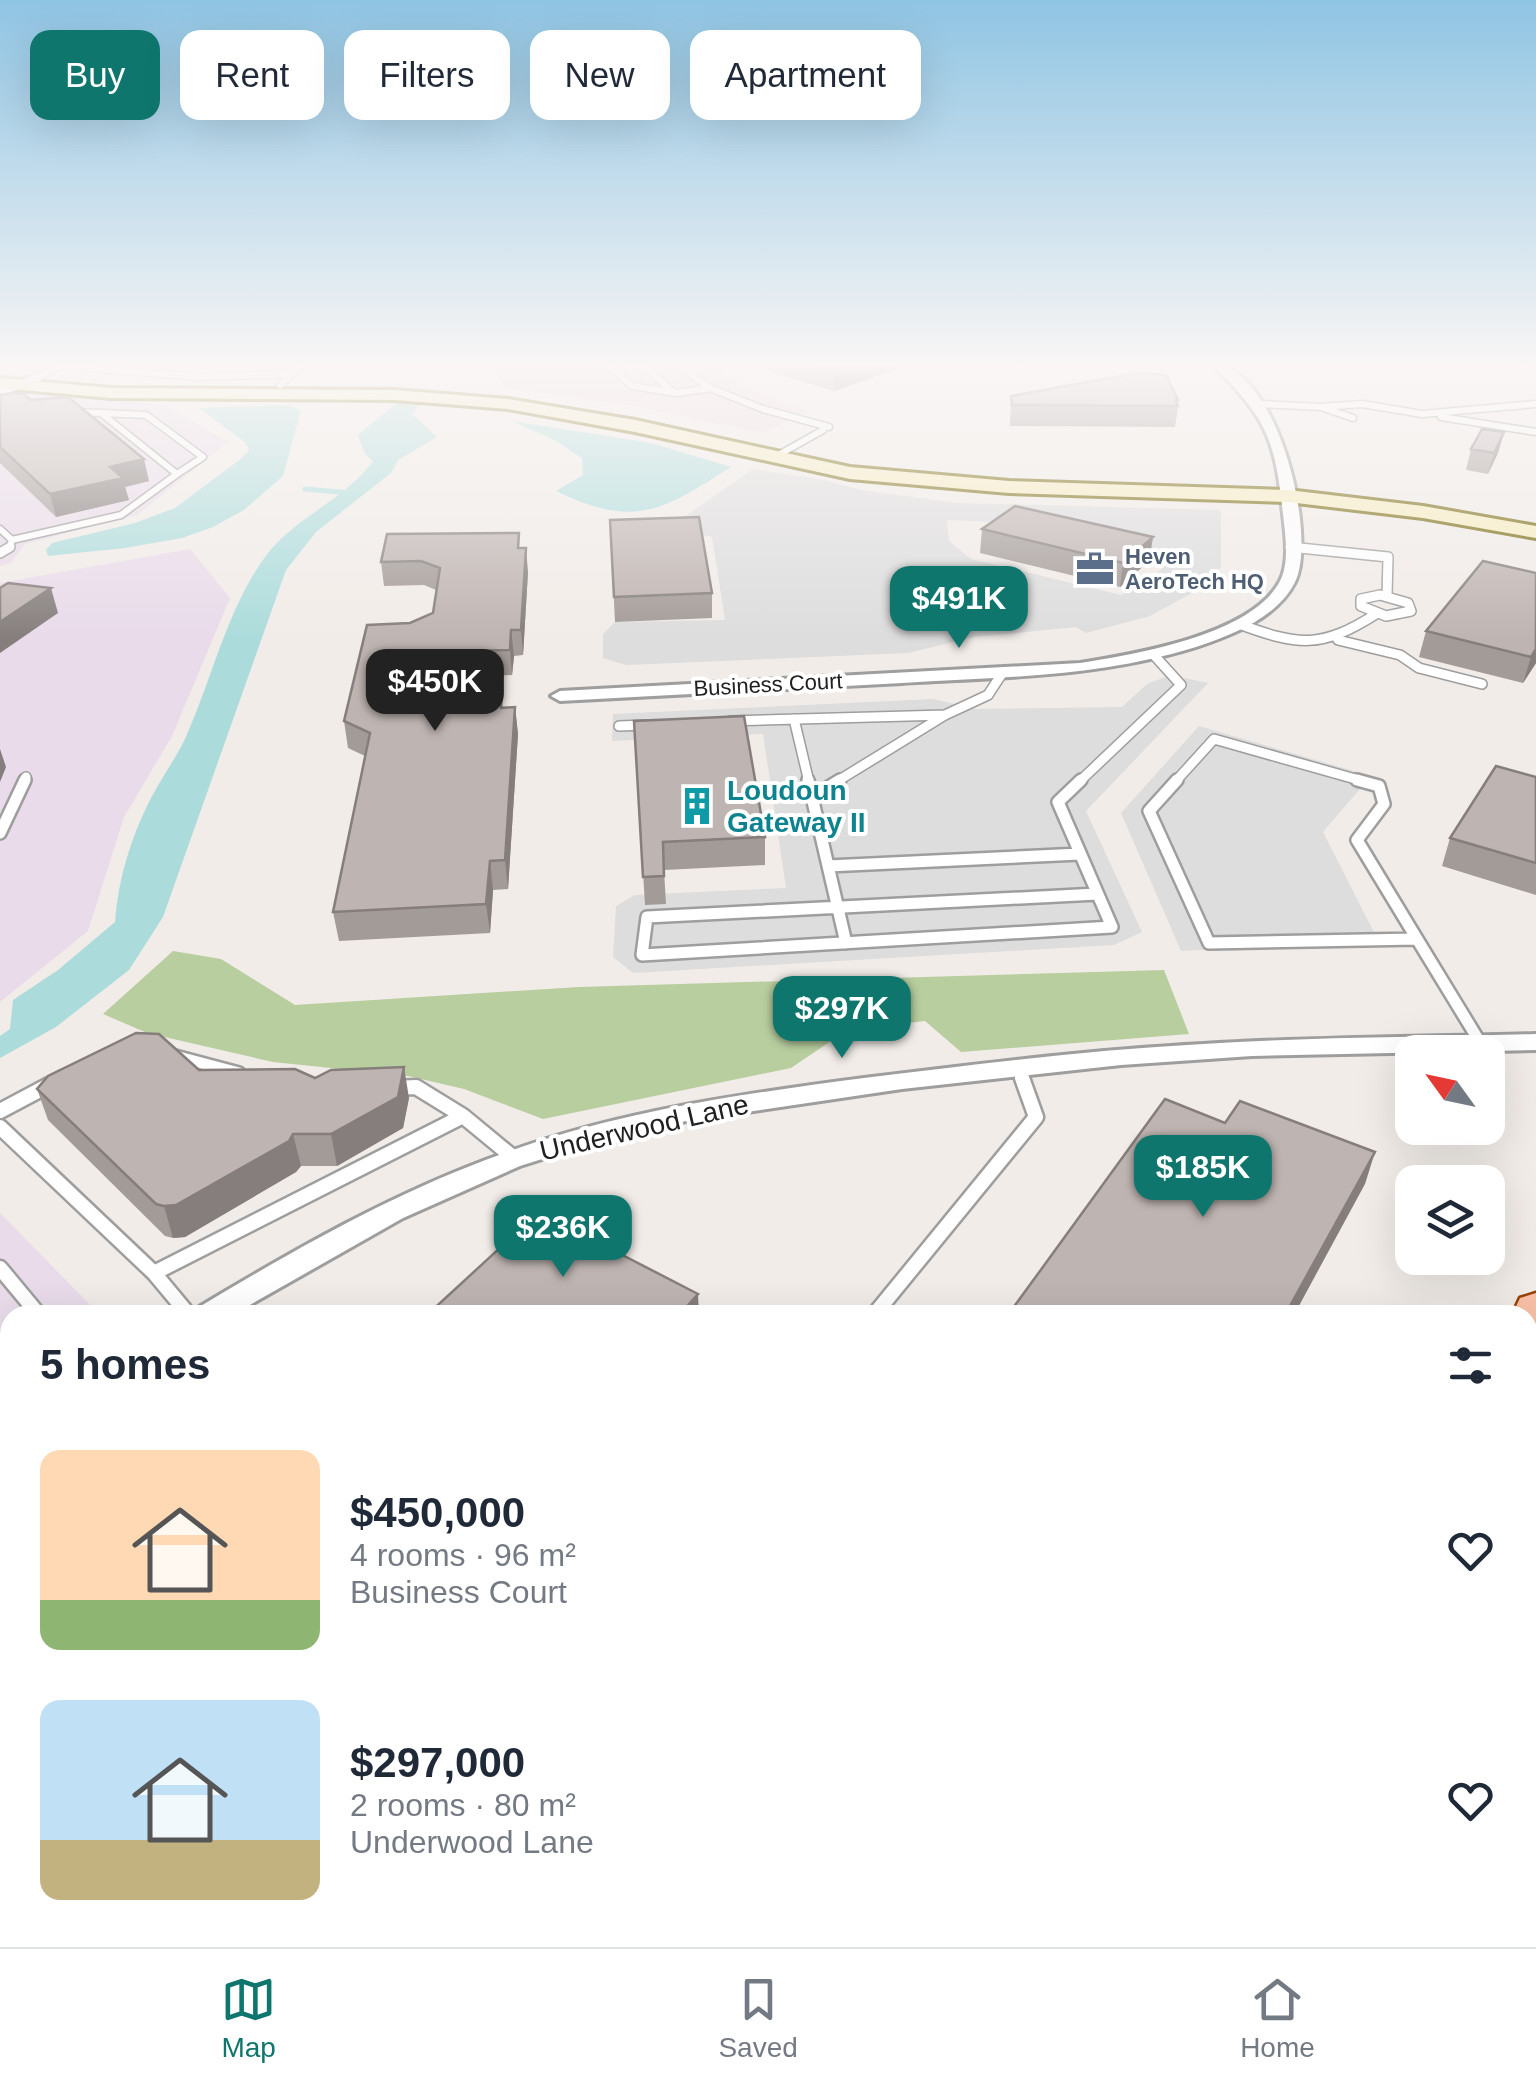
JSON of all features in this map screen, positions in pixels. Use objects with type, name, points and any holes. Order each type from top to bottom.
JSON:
[{"type":"main road","points":[[791,457],[850,473],[963,484],[1288,491],[1440,502],[1536,519]]},
{"type":"main road","points":[[1288,491],[1536,532]]},
{"type":"street","name":"Business Court","points":[[560,696],[1080,668],[1153,654],[1239,624],[1273,600],[1288,582],[1288,491],[1281,457]]},
{"type":"street","name":"Underwood Lane","points":[[1505,1043],[1536,1042]]},
{"type":"street","name":"Underwood Lane","points":[[225,1305],[375,1218],[514,1158],[634,1123],[755,1100],[1018,1067],[1163,1054],[1395,1047]]},
{"type":"lane","points":[[156,457],[178,474]]},
{"type":"lane","points":[[12,540],[121,515],[202,457]]},
{"type":"lane","points":[[0,529],[12,540]]},
{"type":"lane","points":[[0,553],[8,550],[12,540]]},
{"type":"lane","points":[[1290,547],[1388,556],[1387,596]]},
{"type":"lane","points":[[1387,596],[1408,603],[1411,611],[1395,616],[1376,614],[1361,606],[1361,599],[1387,596]]},
{"type":"lane","points":[[1338,640],[1376,614]]},
{"type":"lane","points":[[1239,624],[1292,642],[1338,640],[1400,656],[1419,668],[1482,684]]},
{"type":"lane","points":[[1097,894],[647,917],[642,955],[1112,927],[1058,802],[1181,685],[1153,654]]},
{"type":"lane","points":[[812,797],[945,715],[988,695],[1003,672]]},
{"type":"lane","points":[[716,722],[945,715]]},
{"type":"lane","points":[[794,718],[846,942]]},
{"type":"lane","points":[[619,726],[658,724]]},
{"type":"lane","points":[[1417,938],[1208,943],[1149,811],[1214,739],[1379,786],[1384,804],[1357,840],[1476,1035]]},
{"type":"lane","points":[[0,833],[26,777]]},
{"type":"lane","points":[[828,866],[1080,854]]},
{"type":"lane","points":[[161,1056],[253,1076]]},
{"type":"lane","points":[[882,1305],[1036,1117],[1018,1067]]},
{"type":"lane","points":[[0,1110],[62,1078]]},
{"type":"lane","points":[[380,1088],[416,1087],[463,1116],[514,1158]]},
{"type":"lane","points":[[154,1273],[463,1116]]},
{"type":"lane","points":[[0,1128],[154,1273],[181,1305]]},
{"type":"lane","points":[[0,1268],[31,1305]]},
{"type":"shaded area","points":[[0,457],[209,457],[137,515],[25,544],[11,563],[0,566]]},
{"type":"shaded area","points":[[753,469],[957,503],[1221,510],[1221,567],[1214,581],[1150,616],[1086,633],[1076,627],[974,637],[908,653],[626,665],[603,658],[603,634],[615,622],[725,620],[712,537],[670,527]],"holes":[[[947,520],[1046,524],[1065,534],[1171,560],[1150,580],[1121,595],[971,559],[949,541]]]},
{"type":"shaded area","points":[[190,549],[230,598],[172,736],[124,817],[88,931],[0,1002],[0,583]]},
{"type":"shaded area","points":[[1170,675],[1208,683],[1086,811],[1142,932],[1114,945],[633,973],[613,957],[616,906],[635,895],[786,888],[763,734],[612,741],[613,714],[933,699],[977,709],[1122,707],[1147,684]]},
{"type":"shaded area","points":[[1199,726],[1371,776],[1323,832],[1379,942],[1181,951],[1121,813]]},
{"type":"shaded area","points":[[0,1213],[90,1305],[0,1305]]},
{"type":"green space","points":[[173,951],[221,959],[295,1005],[579,987],[1164,970],[1189,1034],[961,1052],[925,1021],[847,1030],[791,1068],[543,1119],[464,1089],[408,1076],[273,1062],[147,1033],[103,1014]]},
{"type":"water","points":[[288,457],[283,476],[244,510],[213,527],[182,538],[48,556],[46,550],[52,543],[135,523],[175,508],[242,458]]},
{"type":"water","points":[[368,457],[403,457],[391,473],[316,532],[286,570],[163,917],[129,970],[56,1027],[0,1058],[0,1036],[10,1029],[13,1000],[58,970],[115,922],[122,874],[137,828],[184,741],[252,577],[276,543],[348,487],[373,461]]},
{"type":"water","points":[[697,457],[731,467],[666,504],[628,512],[583,503],[556,491],[583,475],[582,458]]},
{"type":"building","points":[[10,457],[144,459],[110,467],[123,478],[50,494]]},
{"type":"building","points":[[1015,506],[1153,537],[1123,563],[982,529]]},
{"type":"building","points":[[699,517],[712,593],[614,597],[610,520]]},
{"type":"building","points":[[519,533],[518,548],[526,548],[521,630],[511,630],[510,650],[468,651],[466,690],[502,688],[501,708],[515,707],[505,860],[490,861],[486,904],[333,912],[370,733],[344,721],[367,625],[410,623],[433,613],[440,568],[421,561],[381,562],[387,534]]},
{"type":"building","points":[[1483,561],[1536,573],[1536,649],[1531,657],[1426,631]]},
{"type":"building","points":[[8,583],[51,588],[0,622],[0,588]]},
{"type":"building","name":"Loudoun Gateway II","points":[[744,716],[765,837],[663,842],[664,876],[643,877],[634,721]]},
{"type":"building","points":[[1496,766],[1536,777],[1536,863],[1450,838]]},
{"type":"building","points":[[136,1033],[159,1034],[199,1070],[295,1069],[315,1078],[331,1070],[404,1067],[398,1097],[331,1134],[293,1134],[289,1141],[176,1205],[164,1206],[156,1204],[37,1089],[48,1076]]},
{"type":"building","points":[[1165,1099],[1225,1123],[1240,1101],[1375,1152],[1291,1305],[1015,1305]]},
{"type":"building","points":[[539,1212],[698,1294],[688,1305],[438,1305]]},
{"type":"waterway","points":[[305,489],[351,493]]},
{"type":"place","name":"Heven AeroTech HQ","points":[[1095,569]]},
{"type":"place","name":"Loudoun Gateway II","points":[[697,806]]}]
